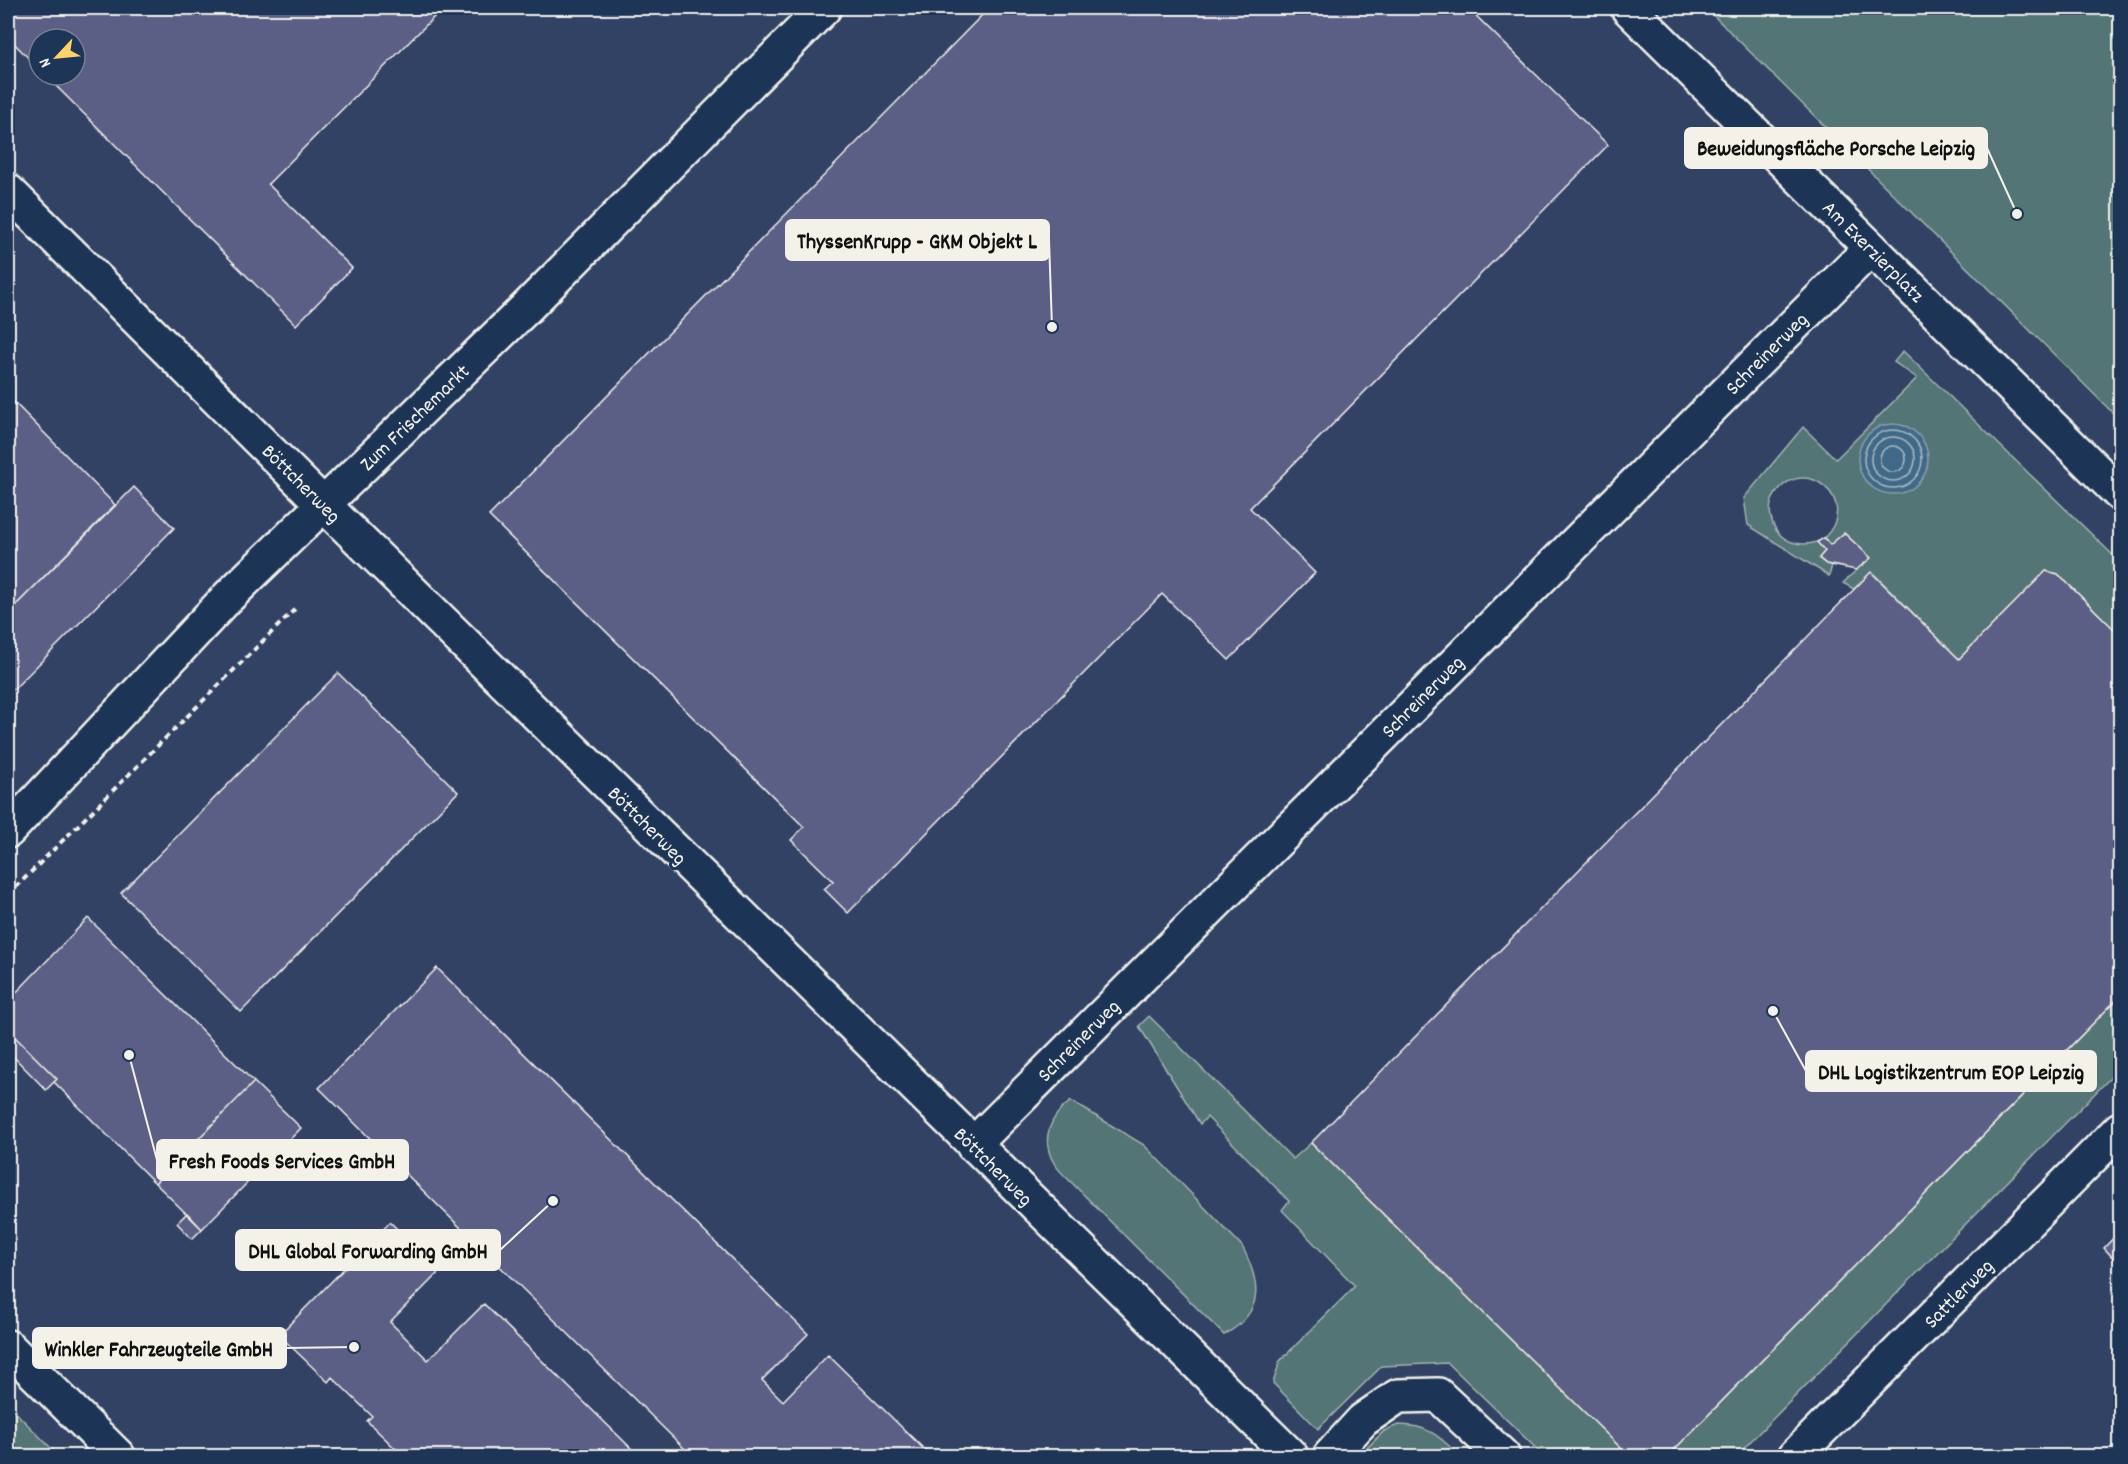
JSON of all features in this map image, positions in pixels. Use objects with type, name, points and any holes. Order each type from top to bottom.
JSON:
[{"type":"street","name":"Zum Frischemarkt","points":[[8,831],[226,598],[324,506],[526,308],[824,8]]},
{"type":"street","name":"Am Exerzierplatz","points":[[1628,8],[2121,494]]},
{"type":"street","name":"Böttcherweg","points":[[8,191],[324,506],[1291,1456]]},
{"type":"street","name":"Schreinerweg","points":[[973,1145],[1871,248]]},
{"type":"street","name":"Sattlerweg","points":[[1795,1456],[2121,1129]]},
{"type":"street","points":[[8,1347],[118,1456]]},
{"type":"street","points":[[1330,1456],[1363,1420],[1398,1396],[1438,1395],[1503,1456]]},
{"type":"path","points":[[8,895],[296,608]]},
{"type":"shaded area","points":[[8,8],[1706,8],[2120,420],[2120,1456],[8,1456]]},
{"type":"green space","points":[[1706,8],[2120,8],[2120,420]]},
{"type":"green space","points":[[1903,351],[2120,562],[2120,635],[2058,574],[2046,571],[1959,659],[1872,572],[1854,589],[1843,583],[1870,557],[1844,533],[1830,545],[1824,538],[1834,523],[1837,509],[1833,496],[1824,486],[1813,480],[1800,478],[1786,483],[1775,495],[1770,511],[1773,525],[1782,537],[1802,544],[1817,542],[1825,551],[1819,559],[1832,565],[1829,576],[1748,525],[1744,498],[1803,427],[1836,459],[1917,378],[1894,362]]},
{"type":"green space","points":[[2120,996],[2120,1068],[1736,1456],[1668,1456]]},
{"type":"green space","points":[[1149,1016],[1293,1159],[1311,1143],[1629,1456],[1544,1456],[1448,1363],[1382,1366],[1318,1429],[1273,1383],[1280,1361],[1355,1286],[1282,1210],[1289,1201],[1207,1117],[1200,1124],[1139,1026]]},
{"type":"green space","points":[[1071,1101],[1144,1145],[1242,1246],[1253,1272],[1256,1296],[1247,1317],[1237,1326],[1224,1335],[1056,1166],[1048,1145],[1049,1129],[1058,1114]]},
{"type":"green space","points":[[8,1405],[59,1456],[8,1456]]},
{"type":"green space","points":[[1398,1425],[1418,1427],[1433,1433],[1460,1456],[1359,1456],[1384,1431]]},
{"type":"water","points":[[1886,424],[1900,424],[1913,430],[1922,439],[1928,452],[1926,472],[1918,484],[1900,494],[1886,494],[1873,488],[1864,479],[1858,466],[1858,452],[1864,439],[1873,430]]},
{"type":"building","points":[[8,8],[443,8],[268,184],[352,268],[296,325],[57,87],[87,87],[87,27],[27,27],[27,57],[8,37]]},
{"type":"building","points":[[989,8],[1468,8],[1608,145],[1250,508],[1315,573],[1229,660],[1162,594],[848,913],[824,889],[833,881],[791,840],[804,827],[489,516]]},
{"type":"building","points":[[8,396],[115,505],[8,613]]},
{"type":"building","points":[[134,487],[174,528],[8,695],[8,613]]},
{"type":"building","points":[[1844,533],[1871,558],[1856,570],[1826,564],[1819,558],[1825,551],[1817,542],[1824,538],[1830,545]]},
{"type":"building","points":[[2046,571],[2058,574],[2120,635],[2120,996],[1668,1456],[1629,1456],[1311,1143],[1871,572],[1959,659]]},
{"type":"building","points":[[338,673],[458,792],[241,1012],[121,893]]},
{"type":"building","points":[[88,918],[254,1082],[155,1183],[54,1082],[57,1079],[8,1030],[8,1001]]},
{"type":"building","points":[[437,968],[808,1334],[762,1380],[783,1401],[828,1355],[931,1456],[692,1456],[319,1088]]},
{"type":"building","points":[[8,1030],[57,1079],[46,1090],[8,1051]]},
{"type":"building","points":[[254,1082],[301,1128],[202,1229],[155,1183]]},
{"type":"building","points":[[187,1213],[202,1229],[192,1239],[177,1223]]},
{"type":"building","points":[[390,1222],[440,1271],[390,1322],[428,1360],[484,1304],[639,1456],[403,1456],[367,1421],[372,1416],[332,1377],[328,1382],[279,1335]]},
{"type":"building","points":[[2120,1231],[2120,1256],[2116,1261],[2104,1248]]},
{"type":"place","name":"Beweidungsfläche Porsche Leipzig","points":[[2017,214]]},
{"type":"place","name":"ThyssenKrupp - GKM Objekt L","points":[[1052,327]]},
{"type":"place","name":"DHL Logistikzentrum EOP Leipzig","points":[[1773,1011]]},
{"type":"place","name":"Fresh Foods Services GmbH","points":[[129,1055]]},
{"type":"place","name":"DHL Global Forwarding GmbH","points":[[553,1201]]},
{"type":"place","name":"Winkler Fahrzeugteile GmbH","points":[[354,1347]]}]
